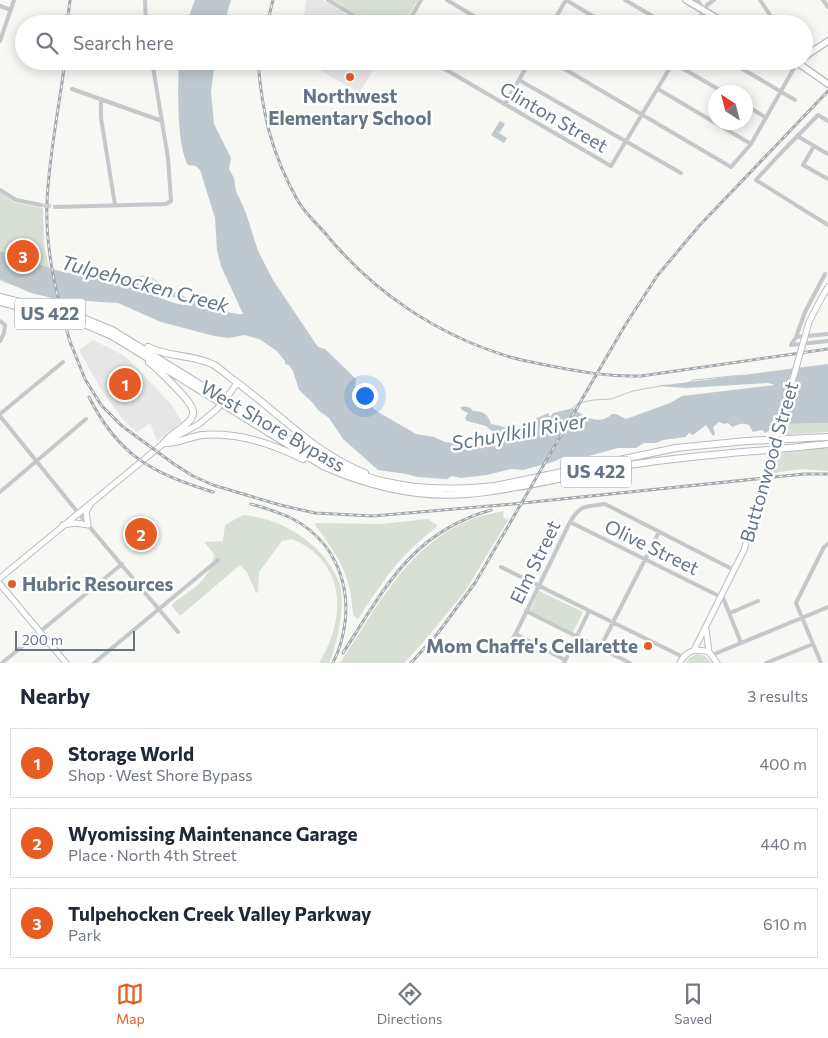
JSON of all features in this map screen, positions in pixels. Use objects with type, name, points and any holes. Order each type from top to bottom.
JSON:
[{"type":"highway","name":"West Shore Bypass","points":[[0,296],[86,319],[112,330],[330,464],[372,479],[404,486],[429,489],[466,489],[495,486],[704,444],[828,436]]},
{"type":"highway","name":"West Shore Bypass","points":[[0,302],[84,324],[112,336],[323,466],[365,482],[392,489],[429,494],[466,494],[642,463],[828,444]]},
{"type":"highway","points":[[86,319],[114,328],[155,351],[208,362],[247,389],[333,458],[368,474],[429,489]]},
{"type":"highway","points":[[100,331],[154,366],[191,405],[193,411],[190,421],[168,436],[164,442],[172,443],[187,437],[204,435],[234,436],[274,447],[337,476],[365,482]]},
{"type":"main road","points":[[686,0],[712,15]]},
{"type":"main road","points":[[813,51],[828,41]]},
{"type":"main road","points":[[810,70],[827,83]]},
{"type":"street","points":[[0,41],[14,0]]},
{"type":"street","points":[[145,0],[146,15]]},
{"type":"street","points":[[328,0],[353,15]]},
{"type":"street","points":[[412,15],[421,0]]},
{"type":"street","points":[[447,0],[472,15]]},
{"type":"street","points":[[557,15],[566,0],[591,15]]},
{"type":"street","points":[[625,0],[651,15]]},
{"type":"street","points":[[697,0],[704,10]]},
{"type":"street","points":[[701,15],[707,5],[714,0]]},
{"type":"street","points":[[760,0],[770,15]]},
{"type":"street","points":[[823,0],[828,7]]},
{"type":"street","points":[[0,6],[11,10]]},
{"type":"street","points":[[56,207],[169,203],[172,198],[153,70]]},
{"type":"street","name":"Clinton Street","points":[[447,70],[611,166],[626,141]]},
{"type":"street","points":[[504,104],[525,70]]},
{"type":"street","points":[[566,70],[731,167],[751,144],[794,70]]},
{"type":"street","points":[[626,141],[668,70]]},
{"type":"street","points":[[686,70],[712,85]]},
{"type":"street","points":[[744,70],[795,100]]},
{"type":"street","points":[[519,80],[681,174]]},
{"type":"street","points":[[72,89],[162,122]]},
{"type":"street","points":[[658,89],[751,144]]},
{"type":"street","points":[[101,100],[101,118],[115,205]]},
{"type":"street","points":[[753,110],[766,118]]},
{"type":"street","points":[[828,121],[818,115],[756,180],[828,225]]},
{"type":"street","points":[[797,136],[828,154]]},
{"type":"street","points":[[814,146],[803,165],[828,179]]},
{"type":"street","points":[[0,190],[16,200],[41,206]]},
{"type":"street","points":[[824,274],[791,345],[828,341]]},
{"type":"street","name":"Buttonwood Street","points":[[694,650],[746,544],[810,322],[828,287]]},
{"type":"street","points":[[0,321],[5,325],[0,341]]},
{"type":"street","points":[[796,337],[828,334]]},
{"type":"street","points":[[63,362],[0,415],[88,525],[178,632]]},
{"type":"street","points":[[0,578],[164,442],[199,424],[217,409],[237,383]]},
{"type":"street","points":[[0,492],[86,420]]},
{"type":"street","points":[[88,525],[86,512],[92,501]]},
{"type":"street","name":"Elm Street","points":[[502,651],[516,634],[576,511],[582,507],[605,504],[658,532]]},
{"type":"street","name":"Olive Street","points":[[570,522],[722,596]]},
{"type":"street","points":[[62,525],[76,523],[88,525]]},
{"type":"street","points":[[600,648],[658,532],[734,570]]},
{"type":"street","points":[[821,663],[796,603],[824,547],[828,544]]},
{"type":"street","points":[[94,663],[218,560]]},
{"type":"street","points":[[2,663],[122,564]]},
{"type":"street","points":[[501,567],[683,657]]},
{"type":"street","points":[[0,584],[66,663]]},
{"type":"street","points":[[722,596],[741,643]]},
{"type":"street","points":[[730,613],[758,601]]},
{"type":"street","points":[[680,663],[683,657],[694,650],[711,654],[828,607]]},
{"type":"street","points":[[516,634],[564,661],[589,610]]},
{"type":"street","points":[[526,611],[630,663]]},
{"type":"street","points":[[707,624],[706,637],[711,654],[717,663]]},
{"type":"street","points":[[766,663],[813,644]]},
{"type":"shaded area","points":[[306,0],[323,0],[348,15],[304,15]]},
{"type":"shaded area","points":[[333,0],[418,0],[409,15],[357,15]]},
{"type":"shaded area","points":[[320,70],[373,70],[359,93]]},
{"type":"shaded area","points":[[0,192],[15,203],[43,208],[44,244],[49,268],[44,296],[0,281]]},
{"type":"shaded area","points":[[93,340],[125,356],[171,404],[182,422],[157,441],[150,423],[137,432],[133,429],[122,418],[102,391],[79,350]]},
{"type":"shaded area","points":[[828,423],[828,432],[784,435],[787,424]]},
{"type":"shaded area","points":[[828,447],[828,471],[803,469],[772,473],[779,453]]},
{"type":"shaded area","points":[[504,511],[503,517],[508,520],[464,593],[404,663],[340,663],[388,590],[425,548],[448,531],[474,519]]},
{"type":"shaded area","points":[[243,515],[258,517],[300,535],[322,555],[331,567],[340,586],[342,607],[338,634],[329,663],[319,663],[332,636],[336,621],[336,592],[332,578],[326,565],[315,553],[292,539],[282,541],[259,572],[258,592],[256,593],[247,572],[240,565],[180,616],[171,605],[199,584],[209,571],[214,554],[204,542],[223,541],[225,525]]},
{"type":"shaded area","points":[[428,519],[437,525],[436,528],[402,558],[358,619],[353,615],[352,601],[342,566],[315,525],[316,523],[380,524]]},
{"type":"shaded area","points":[[539,591],[583,612],[573,632],[530,611]]},
{"type":"shaded area","points":[[697,654],[705,656],[711,663],[686,663],[689,658]]},
{"type":"water","points":[[195,0],[231,0],[227,15],[189,15]]},
{"type":"water","name":"Schuylkill River","points":[[179,70],[214,70],[211,92],[214,124],[231,158],[229,169],[234,178],[236,191],[246,213],[258,251],[273,280],[318,347],[325,349],[356,379],[355,389],[366,402],[378,412],[416,434],[463,445],[493,441],[505,434],[493,432],[486,426],[467,421],[465,418],[468,413],[460,407],[469,407],[473,411],[485,414],[491,424],[514,429],[548,413],[550,417],[553,413],[573,408],[592,419],[607,418],[612,414],[616,414],[626,419],[670,403],[682,396],[775,385],[768,383],[686,388],[658,386],[828,364],[828,423],[787,424],[772,427],[765,433],[762,430],[753,432],[749,425],[746,424],[732,427],[728,423],[719,422],[713,427],[715,434],[713,436],[706,425],[693,435],[689,433],[685,437],[663,440],[656,443],[644,443],[636,448],[618,448],[585,457],[571,456],[566,459],[561,458],[523,470],[511,469],[487,475],[461,478],[452,476],[447,479],[417,477],[378,470],[343,439],[329,418],[318,410],[299,390],[293,371],[289,365],[285,364],[285,361],[277,351],[259,339],[244,335],[229,338],[214,336],[161,322],[118,303],[56,299],[31,293],[0,279],[0,251],[56,270],[96,277],[108,284],[116,284],[129,276],[138,278],[137,282],[140,286],[168,301],[188,305],[188,303],[171,295],[165,287],[199,302],[232,313],[243,314],[221,266],[217,250],[215,218],[200,170],[196,166],[188,165],[184,155],[181,143]]},
{"type":"water","points":[[500,121],[505,124],[500,132],[496,131],[507,138],[504,143],[491,135]]},
{"type":"waterway","name":"Tulpehocken Creek","points":[[135,277],[149,276],[165,287]]},
{"type":"waterway","points":[[688,383],[693,380],[743,375]]},
{"type":"waterway","name":"Schuylkill River","points":[[572,408],[579,403],[611,399],[633,391],[666,385]]},
{"type":"tunnel","points":[[41,205],[56,207]]},
{"type":"railway","points":[[68,15],[70,0]]},
{"type":"railway","points":[[269,15],[273,0]]},
{"type":"railway","points":[[64,70],[50,167],[47,220],[53,274],[71,345]]},
{"type":"railway","points":[[259,70],[262,99],[275,150],[289,184],[307,214],[344,254],[385,292],[408,309],[457,337],[520,360],[584,372],[629,376],[641,376],[828,349]]},
{"type":"railway","points":[[411,663],[438,633],[475,583],[624,327],[657,276],[699,226],[828,91]]},
{"type":"railway","points":[[69,339],[85,379],[101,405],[122,426],[174,464],[193,476],[213,485],[280,505],[315,513],[373,516],[513,504],[804,474],[828,474]]},
{"type":"railway","points":[[89,397],[100,418],[126,448],[140,460],[173,478],[213,492]]},
{"type":"railway","points":[[251,504],[291,518],[310,530],[324,545],[335,562],[342,581],[346,601],[341,643],[333,663]]},
{"type":"railway","points":[[343,653],[387,585],[403,565],[440,532],[464,520],[491,510]]},
{"type":"place","name":"Northwest Elementary School","points":[[350,77]]},
{"type":"place","name":"Tulpehocken Creek Valley Parkway","points":[[23,256]]},
{"type":"place","name":"Storage World","points":[[125,384]]},
{"type":"place","name":"Wyomissing Maintenance Garage","points":[[141,534]]},
{"type":"place","name":"Hubric Resources","points":[[12,584]]},
{"type":"place","name":"Mom Chaffe's Cellarette","points":[[648,646]]}]
